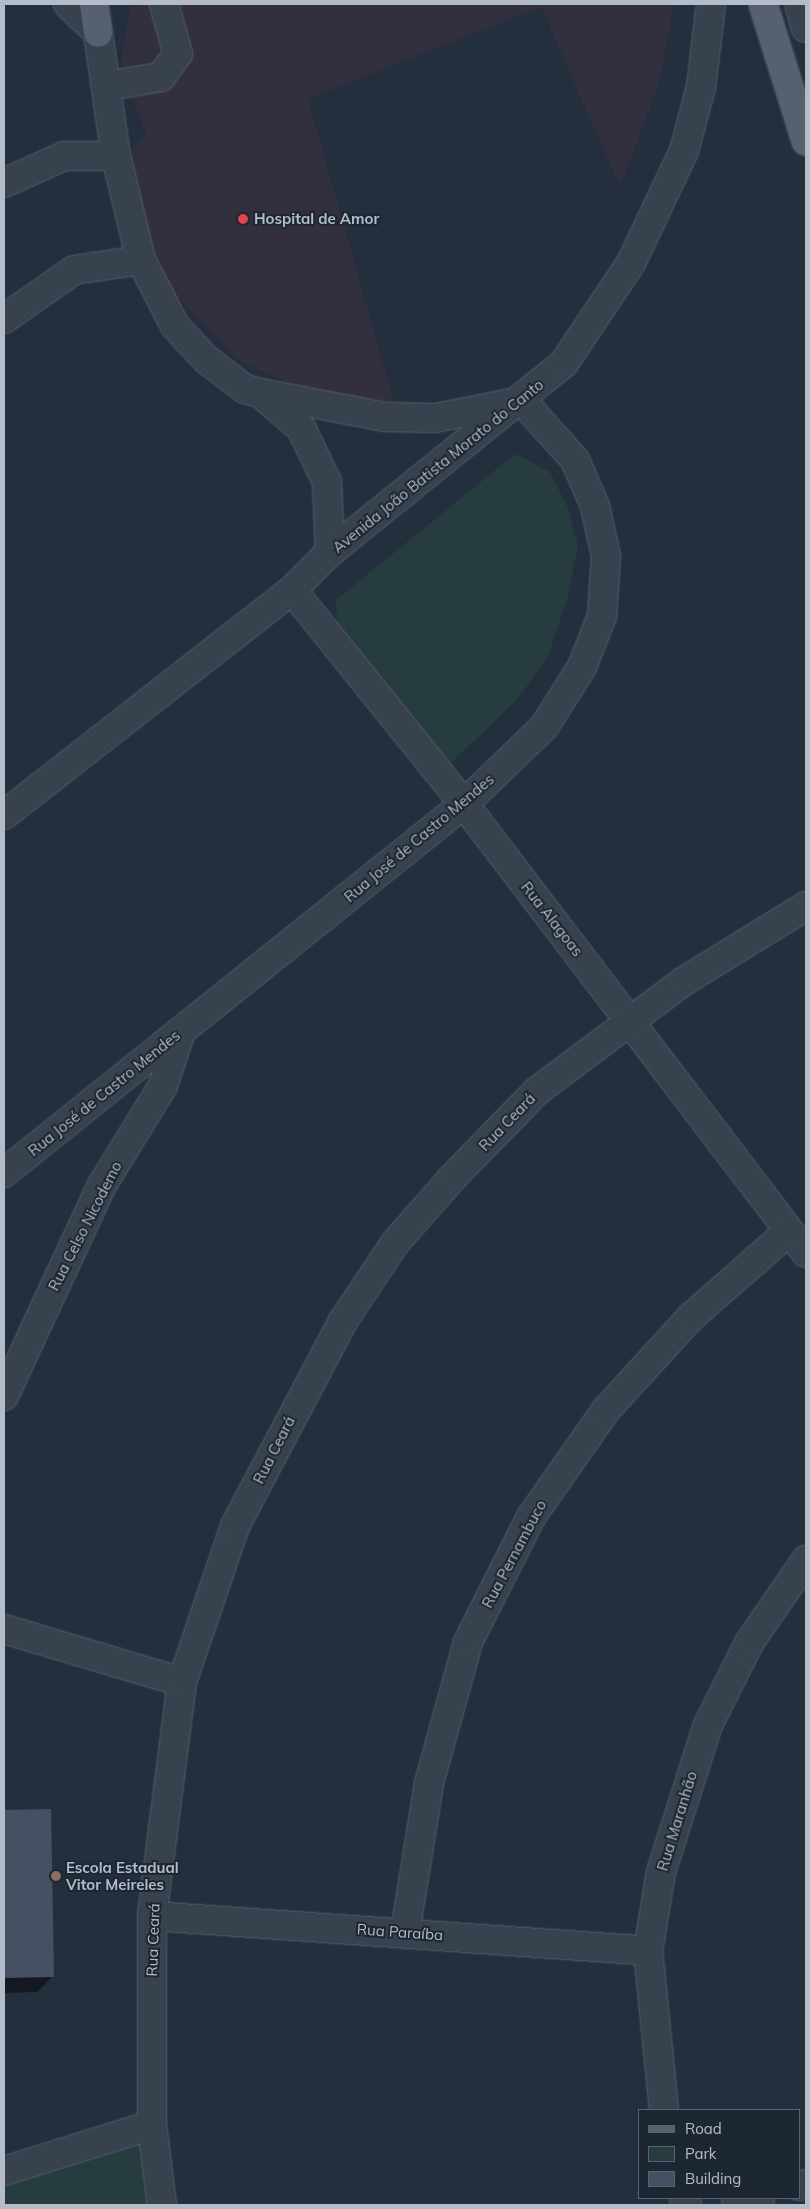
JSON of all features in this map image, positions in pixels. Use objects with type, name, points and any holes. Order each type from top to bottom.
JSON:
[{"type":"main road","points":[[94,4],[98,34]]},
{"type":"main road","points":[[763,4],[806,142]]},
{"type":"street","points":[[68,4],[98,34],[108,86],[116,156],[141,260],[184,336],[226,374],[260,393],[301,428],[319,461],[327,482],[330,552]]},
{"type":"street","points":[[108,86],[161,77],[178,54],[164,4]]},
{"type":"street","name":"Avenida João Batista Morato do Canto","points":[[4,815],[292,590],[330,552],[522,401],[564,363],[599,316],[659,208],[684,151],[702,87],[711,4]]},
{"type":"street","points":[[799,4],[806,28]]},
{"type":"street","points":[[4,183],[64,156],[116,156]]},
{"type":"street","points":[[4,320],[74,270],[141,260]]},
{"type":"street","points":[[260,393],[385,417],[434,418],[522,401]]},
{"type":"street","name":"Rua José de Castro Mendes","points":[[4,1173],[464,804],[544,727],[582,667],[602,616],[606,556],[595,506],[575,460],[522,401]]},
{"type":"street","name":"Rua Alagoas","points":[[292,590],[464,804],[806,1254]]},
{"type":"street","name":"Rua Ceará","points":[[162,2205],[152,2125],[152,1916],[182,1682],[235,1526],[343,1321],[395,1243],[537,1091],[684,981],[806,906]]},
{"type":"street","name":"Rua Celso Nicodemo","points":[[4,1396],[102,1185],[163,1086],[181,1031]]},
{"type":"street","name":"Rua Pernambuco","points":[[404,1932],[429,1783],[468,1642],[531,1517],[606,1410],[690,1318],[789,1231]]},
{"type":"street","name":"Rua Maranhão","points":[[664,2109],[648,1951],[661,1872],[708,1725],[749,1643],[806,1560]]},
{"type":"street","points":[[4,1629],[182,1682]]},
{"type":"street","name":"Rua Paraíba","points":[[152,1916],[404,1932],[648,1951]]},
{"type":"street","points":[[4,2171],[152,2125]]},
{"type":"street","points":[[736,2205],[757,2199]]},
{"type":"shaded area","name":"Hospital de Amor","points":[[131,4],[674,4],[658,87],[620,186],[541,7],[308,99],[395,406],[310,393],[238,360],[170,289],[153,252],[131,158],[133,148],[147,135],[120,69]]},
{"type":"green space","points":[[515,454],[550,472],[568,508],[578,545],[568,596],[548,656],[517,700],[450,764],[337,629],[336,600]]},
{"type":"green space","points":[[152,2125],[162,2205],[4,2205],[4,2171]]},
{"type":"building","points":[[51,1809],[54,1977],[4,1978],[4,1810]]},
{"type":"place","name":"Hospital de Amor","points":[[243,219]]},
{"type":"place","name":"Escola Estadual Vitor Meireles","points":[[56,1876]]}]
